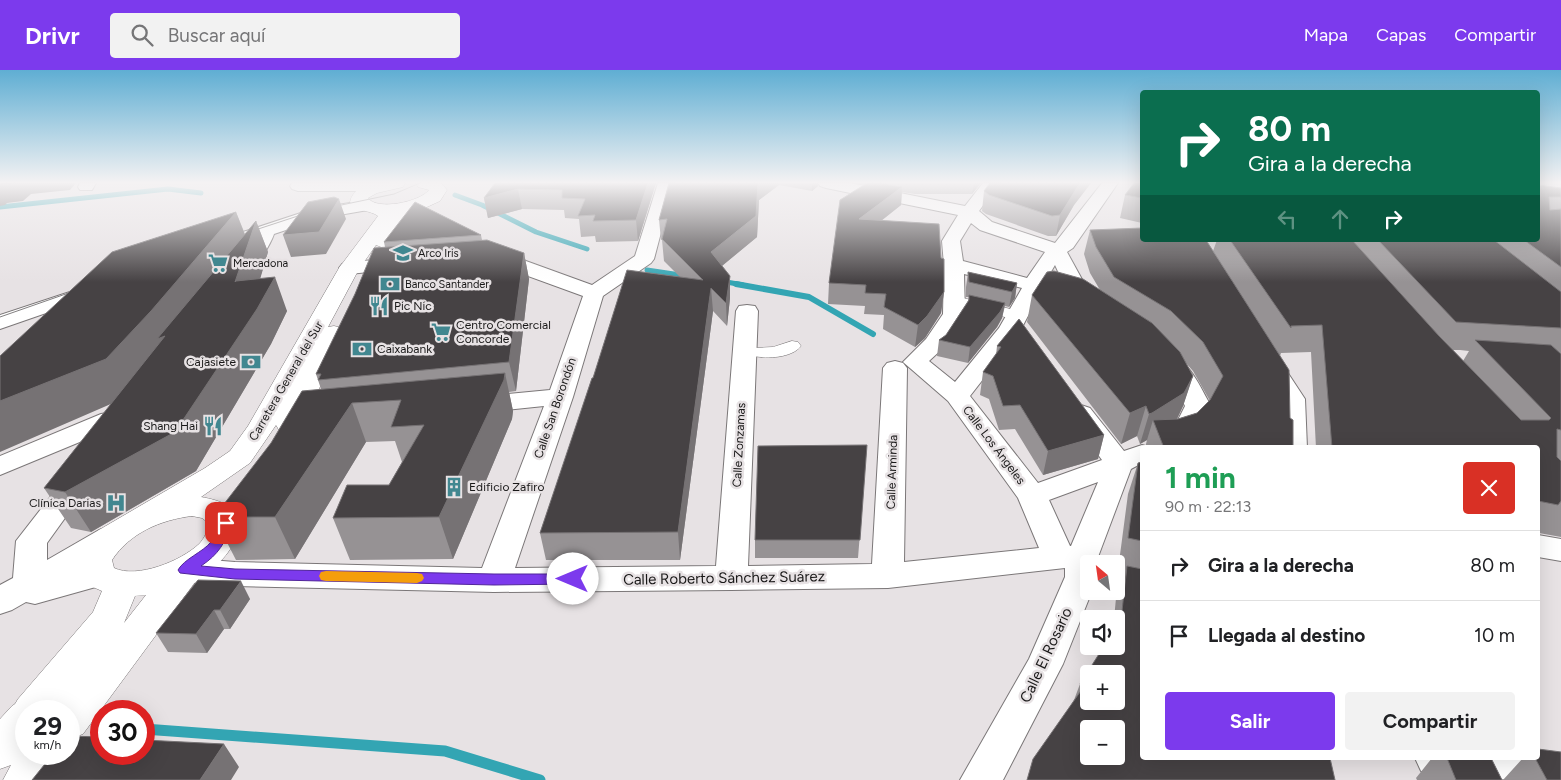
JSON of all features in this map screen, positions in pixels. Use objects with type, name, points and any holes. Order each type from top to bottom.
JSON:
[{"type":"main road","name":"Carretera General del Sur","points":[[144,517],[215,475],[240,457],[261,428],[360,267],[388,216]]},
{"type":"main road","name":"Carretera General del Sur","points":[[275,448],[290,423],[330,340],[360,267],[403,216]]},
{"type":"main road","points":[[41,700],[108,619],[110,580],[95,558],[110,538],[144,517],[175,508],[192,506],[228,508],[226,523],[219,542],[204,557],[185,570],[155,581],[110,580]]},
{"type":"main road","points":[[80,708],[185,570]]},
{"type":"main road","points":[[0,750],[15,732]]},
{"type":"main road","points":[[25,780],[37,765]]},
{"type":"street","points":[[230,243],[309,216]]},
{"type":"street","points":[[478,258],[497,257],[594,293],[644,259],[656,216]]},
{"type":"street","points":[[957,396],[915,362],[934,344],[954,314],[954,265],[951,241],[966,216]]},
{"type":"street","points":[[974,216],[986,226],[1061,247],[1086,234],[1094,216]]},
{"type":"street","points":[[226,290],[262,243],[266,230]]},
{"type":"street","points":[[1061,247],[1082,298]]},
{"type":"street","name":"Calle Los Ángeles","points":[[1061,247],[1033,284],[1019,325],[957,396],[1032,496],[1078,568]]},
{"type":"street","points":[[360,267],[420,263]]},
{"type":"street","points":[[954,265],[1082,298],[1106,314]]},
{"type":"street","points":[[74,320],[112,284]]},
{"type":"street","points":[[0,322],[112,284]]},
{"type":"street","name":"Calle San Borondón","points":[[494,580],[560,397],[594,293]]},
{"type":"street","points":[[954,300],[1019,325]]},
{"type":"street","name":"Calle Zonzamas","points":[[731,578],[747,311]]},
{"type":"street","points":[[1153,345],[1183,378],[1198,406],[1187,429],[1159,445]]},
{"type":"street","points":[[1261,349],[1292,399],[1293,445]]},
{"type":"street","points":[[767,352],[792,352]]},
{"type":"street","name":"Calle Arminda","points":[[888,576],[895,368]]},
{"type":"street","points":[[1067,393],[1140,481]]},
{"type":"street","points":[[454,407],[560,397]]},
{"type":"street","points":[[0,466],[131,411],[32,541],[29,585]]},
{"type":"street","points":[[290,423],[319,420]]},
{"type":"street","points":[[1032,496],[1125,465]]},
{"type":"street","name":"Calle El Rosario","points":[[981,780],[1045,664],[1078,568],[1125,465]]},
{"type":"street","points":[[0,601],[110,538]]},
{"type":"street","points":[[1540,546],[1561,550]]},
{"type":"street","name":"Calle Roberto Sánchez Suárez","points":[[185,570],[235,574],[494,580],[888,576],[1078,568]]},
{"type":"street","points":[[0,601],[110,580]]},
{"type":"street","points":[[1125,586],[1140,590]]},
{"type":"street","points":[[1452,760],[1561,773]]},
{"type":"building","points":[[223,216],[232,216],[151,311],[106,359],[0,401],[0,356],[112,252]]},
{"type":"building","points":[[297,216],[329,216],[319,232],[283,235]]},
{"type":"building","points":[[404,216],[443,216],[481,235],[384,242]]},
{"type":"building","points":[[595,216],[637,216],[636,220],[593,221]]},
{"type":"building","points":[[660,216],[756,216],[711,252],[730,276],[726,303],[711,288],[678,532],[540,533],[593,378],[627,270],[703,280],[662,239],[667,219],[659,220]]},
{"type":"building","points":[[838,216],[863,216],[859,219],[939,224],[941,258],[944,259],[944,292],[918,325],[884,307],[886,294],[865,293],[866,285],[829,283]]},
{"type":"building","points":[[1540,216],[1561,216],[1561,267],[1527,242],[1540,242]]},
{"type":"building","points":[[256,221],[235,282],[275,277],[257,309],[175,432],[65,492],[44,488],[165,336],[157,339]]},
{"type":"building","points":[[1140,228],[1140,242],[1207,242],[1289,370],[1290,418],[1293,420],[1293,445],[1163,445],[1153,420],[1178,419],[1197,413],[1210,400],[1223,376],[1203,342],[1171,311],[1114,277],[1096,247],[1090,230]]},
{"type":"building","name":"Centro Comercial Concorde","points":[[487,240],[524,253],[509,362],[318,380],[321,374],[316,374],[355,294],[374,248]]},
{"type":"building","points":[[1231,242],[1354,242],[1439,336],[1521,420],[1549,420],[1551,418],[1475,340],[1551,345],[1561,354],[1561,430],[1557,429],[1557,457],[1561,461],[1561,501],[1558,505],[1540,501],[1540,445],[1332,445],[1322,325],[1291,326],[1291,328]]},
{"type":"building","points":[[1380,242],[1497,242],[1561,292],[1561,328],[1456,322]]},
{"type":"building","points":[[1054,271],[1083,279],[1152,323],[1180,352],[1193,376],[1184,393],[1152,413],[1149,414],[1146,406],[1130,413],[1032,295],[1047,272]]},
{"type":"building","points":[[968,272],[1017,283],[1012,292],[969,282]]},
{"type":"building","points":[[969,295],[1005,303],[1000,312],[970,347],[939,340],[946,335],[969,300]]},
{"type":"building","points":[[1019,319],[1104,435],[1048,451],[1020,405],[1003,406],[993,376],[983,372],[1001,347],[997,346]]},
{"type":"building","points":[[505,373],[504,380],[439,517],[333,518],[347,485],[389,485],[424,425],[391,427],[401,400],[352,403],[275,517],[214,517],[271,443],[302,391]]},
{"type":"building","points":[[867,445],[860,540],[755,540],[758,446]]},
{"type":"building","points":[[1140,462],[1140,541],[1128,538],[1138,463]]},
{"type":"building","points":[[1127,566],[1140,569],[1140,760],[1330,760],[1335,780],[1027,780],[1033,759],[1080,692],[1080,710],[1125,710],[1125,665],[1092,665],[1098,655],[1125,655],[1125,610],[1122,610],[1123,600],[1125,600]]},
{"type":"building","points":[[198,580],[241,581],[220,610],[214,610],[196,634],[156,633]]},
{"type":"building","points":[[80,736],[90,737],[90,765],[155,765],[155,741],[224,744],[200,780],[32,780],[44,765],[80,765]]},
{"type":"building","points":[[1540,749],[1561,752],[1561,780],[1547,780],[1536,760],[1540,760]]},
{"type":"building","points":[[1448,760],[1492,760],[1502,780],[1456,780]]},
{"type":"waterway","points":[[504,216],[536,232],[587,249]]},
{"type":"waterway","points":[[647,270],[687,276]]},
{"type":"waterway","points":[[721,281],[743,285]]},
{"type":"waterway","points":[[736,284],[809,297],[873,334]]},
{"type":"waterway","points":[[155,730],[445,751],[540,780]]},
{"type":"tram line","points":[[246,233],[297,216]]},
{"type":"tram line","points":[[0,317],[80,289]]},
{"type":"slow traffic","points":[[326,576],[417,578]]},
{"type":"place","name":"Arco Iris","points":[[403,253]]},
{"type":"place","name":"Mercadona","points":[[218,263]]},
{"type":"place","name":"Banco Santander","points":[[390,284]]},
{"type":"place","name":"Pic Nic","points":[[379,306]]},
{"type":"place","name":"Centro Comercial Concorde","points":[[441,332]]},
{"type":"place","name":"Caixabank","points":[[362,349]]},
{"type":"place","name":"Cajasiete","points":[[251,362]]},
{"type":"place","name":"Shang Hai","points":[[213,426]]},
{"type":"place","name":"Edificio Zafiro","points":[[454,487]]},
{"type":"place","name":"Clínica Darias","points":[[116,503]]},
{"type":"route","points":[[226,523],[219,542],[204,557],[185,570],[235,574],[494,580],[573,579]]}]
